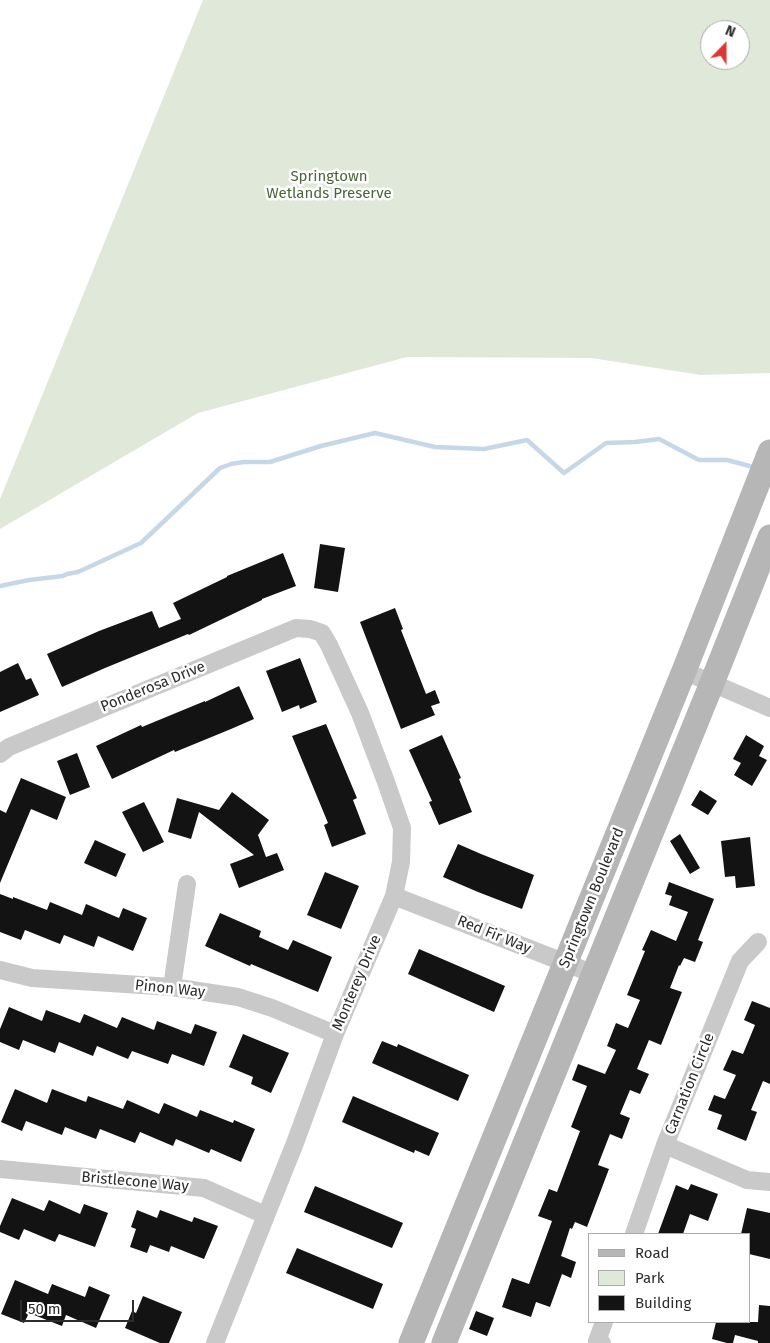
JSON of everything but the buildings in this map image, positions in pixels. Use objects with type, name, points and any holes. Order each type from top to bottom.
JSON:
[{"type":"street","name":"Springtown Boulevard","points":[[411,1343],[684,672],[769,453]]},
{"type":"street","name":"Springtown Boulevard","points":[[444,1343],[770,537]]},
{"type":"street","name":"Ponderosa Drive","points":[[0,754],[9,747],[296,628],[310,629]]},
{"type":"street","name":"Monterey Drive","points":[[215,1343],[295,1143],[335,1034],[394,896],[401,862],[402,828],[360,713],[330,646],[322,633],[310,629]]},
{"type":"street","points":[[684,672],[770,708]]},
{"type":"street","points":[[172,987],[187,884]]},
{"type":"street","name":"Red Fir Way","points":[[394,896],[594,974]]},
{"type":"street","name":"Carnation Circle","points":[[634,1233],[665,1145],[740,960],[758,942]]},
{"type":"street","name":"Pinon Way","points":[[0,970],[32,978],[172,987],[238,997],[272,1008],[335,1034]]},
{"type":"street","points":[[665,1145],[748,1180],[770,1182]]},
{"type":"street","name":"Bristlecone Way","points":[[0,1169],[204,1188],[265,1215]]},
{"type":"street","points":[[602,1343],[597,1341],[604,1323]]},
{"type":"green space","name":"Springtown Wetlands Preserve","points":[[203,0],[770,0],[770,373],[701,375],[591,358],[407,357],[198,413],[0,529],[0,499]]},
{"type":"waterway","points":[[0,586],[78,572],[141,543],[220,468],[244,462],[270,462],[321,446],[375,433],[435,447],[484,449],[527,440],[564,473],[606,443],[659,439],[699,460],[727,460],[757,468]]}]
